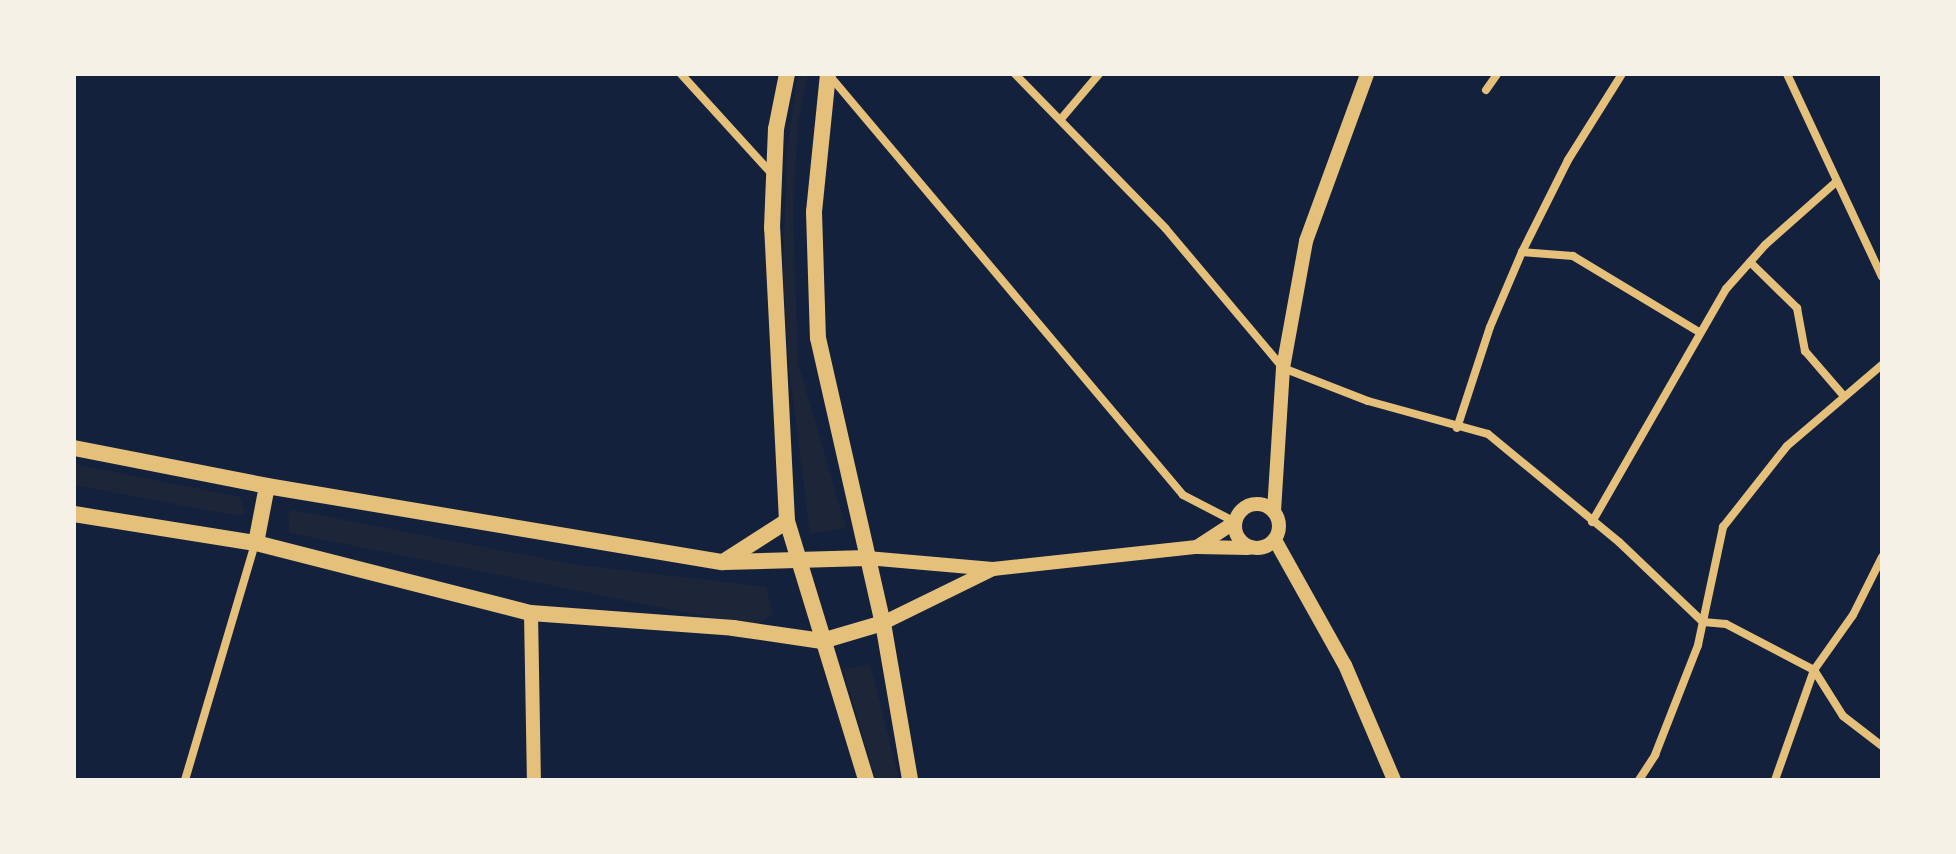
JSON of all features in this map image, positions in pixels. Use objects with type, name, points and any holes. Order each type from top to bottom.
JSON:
[{"type":"main road","points":[[787,74],[772,174],[787,521],[866,780]]},
{"type":"main road","points":[[828,74],[814,212],[818,338],[883,623],[910,780]]},
{"type":"main road","points":[[74,448],[267,486],[515,523],[626,549],[723,562],[867,558]]},
{"type":"main road","points":[[256,543],[267,486]]},
{"type":"main road","points":[[74,514],[256,543],[531,613],[733,628],[822,641],[883,623]]},
{"type":"main road","points":[[723,562],[787,521]]},
{"type":"street","points":[[681,74],[772,174]]},
{"type":"street","points":[[828,74],[1183,495],[1235,522]]},
{"type":"street","points":[[1015,74],[1166,229],[1283,368],[1457,428],[1488,434],[1703,622],[1726,624],[1814,670],[1843,716],[1882,746]]},
{"type":"street","points":[[1061,119],[1099,74]]},
{"type":"street","points":[[867,558],[993,569],[1197,547],[1267,547],[1275,540],[1279,520],[1274,511],[1283,368],[1306,241],[1367,74]]},
{"type":"street","points":[[1486,90],[1497,74]]},
{"type":"street","points":[[1457,428],[1490,327],[1522,252],[1582,135],[1622,74]]},
{"type":"street","points":[[1787,74],[1882,277]]},
{"type":"street","points":[[1592,522],[1699,332],[1750,262],[1836,182]]},
{"type":"street","points":[[1522,252],[1573,256],[1699,332]]},
{"type":"street","points":[[1750,262],[1797,308],[1805,351],[1843,395]]},
{"type":"street","points":[[1639,780],[1655,755],[1703,622],[1723,527],[1787,446],[1843,395],[1882,365]]},
{"type":"street","points":[[1197,547],[1235,522],[1246,506],[1256,504],[1274,511]]},
{"type":"street","points":[[1235,522],[1235,533],[1248,548]]},
{"type":"street","points":[[1275,540],[1345,665],[1394,780]]},
{"type":"street","points":[[185,780],[256,543]]},
{"type":"street","points":[[1775,780],[1814,670],[1853,615],[1882,557]]},
{"type":"street","points":[[883,623],[993,569]]},
{"type":"street","points":[[531,613],[534,780]]},
{"type":"shaded area","points":[[798,74],[808,74],[798,122],[793,213],[798,363],[846,528],[810,534],[789,369],[783,270],[787,149]]},
{"type":"shaded area","points":[[74,464],[240,497],[245,513],[239,516],[74,485]]},
{"type":"shaded area","points":[[293,510],[571,564],[766,587],[773,613],[759,624],[744,624],[290,533],[288,515]]},
{"type":"shaded area","points":[[870,664],[899,780],[876,780],[843,669]]}]
